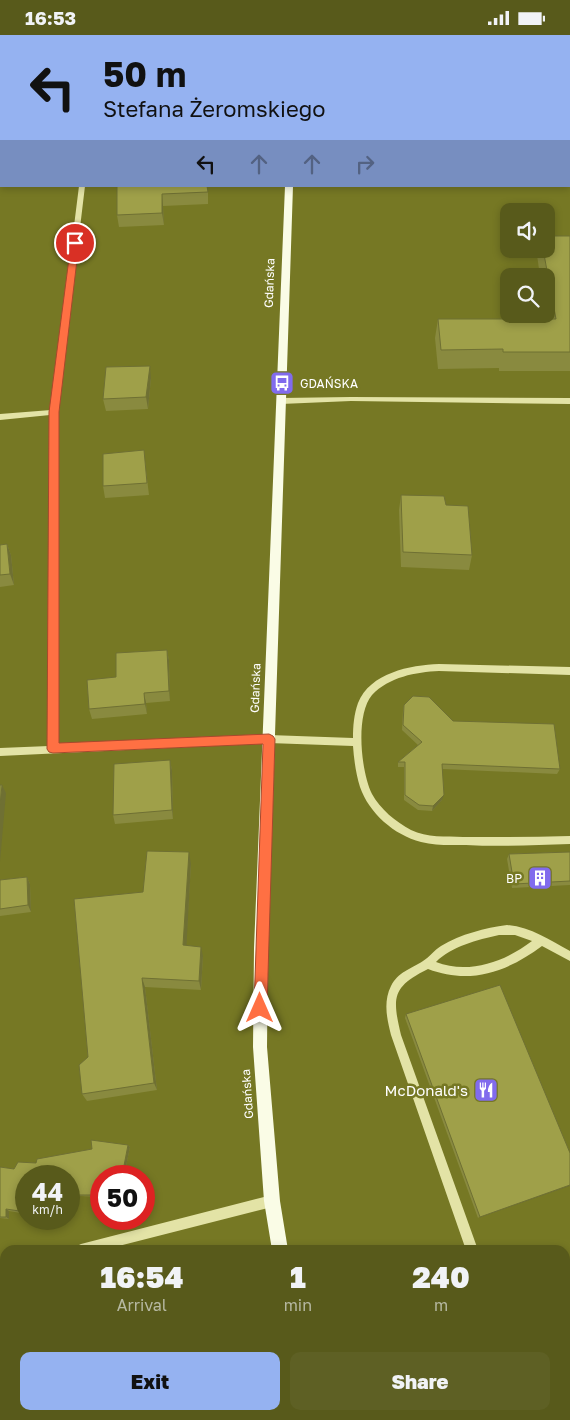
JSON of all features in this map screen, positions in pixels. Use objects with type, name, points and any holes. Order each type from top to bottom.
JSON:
[{"type":"main road","name":"Gdańska","points":[[279,1245],[272,1201],[260,1047],[261,948],[289,187]]},
{"type":"street","points":[[53,749],[54,412],[82,187]]},
{"type":"street","points":[[281,401],[361,399],[570,401]]},
{"type":"street","points":[[0,417],[54,412]]},
{"type":"street","points":[[570,671],[432,668],[404,672],[391,677],[367,695],[361,709],[358,742],[362,779],[369,797],[381,813],[397,826],[415,836],[445,841],[481,842],[570,840]]},
{"type":"street","points":[[0,752],[269,739],[358,742]]},
{"type":"street","points":[[470,1245],[391,1016],[392,996],[399,982],[412,971],[428,964],[439,953],[478,936],[506,930],[523,932],[570,955]]},
{"type":"street","points":[[428,964],[439,970],[455,973],[472,972],[504,963],[527,952],[540,941]]},
{"type":"street","points":[[100,1245],[272,1201]]},
{"type":"building","points":[[117,187],[207,187],[208,192],[162,194],[162,213],[117,215]]},
{"type":"building","points":[[555,236],[570,236],[570,352],[503,352],[503,349],[441,350],[438,319],[500,319],[500,323],[555,323],[555,268],[547,268],[545,258],[555,258]]},
{"type":"building","points":[[150,366],[146,397],[103,399],[106,367]]},
{"type":"building","points":[[144,450],[147,483],[103,486],[103,454]]},
{"type":"building","points":[[401,495],[444,496],[446,505],[468,506],[472,555],[403,552]]},
{"type":"building","points":[[7,544],[10,574],[0,575],[0,545]]},
{"type":"building","points":[[167,650],[169,691],[144,693],[145,704],[89,709],[87,680],[116,677],[116,653]]},
{"type":"building","points":[[413,696],[429,697],[453,721],[554,724],[560,769],[442,764],[444,795],[433,806],[419,805],[405,795],[405,762],[398,762],[422,742],[403,725],[404,705]]},
{"type":"building","points":[[170,760],[172,810],[113,815],[114,764]]},
{"type":"building","points":[[0,785],[2,785],[0,805]]},
{"type":"building","points":[[147,851],[189,852],[183,945],[201,947],[199,981],[142,978],[154,1083],[82,1094],[79,1065],[88,1057],[74,899],[143,892]]},
{"type":"building","name":"BP","points":[[570,852],[570,881],[514,884],[509,854]]},
{"type":"building","points":[[27,877],[28,905],[0,909],[0,880]]},
{"type":"building","name":"McDonald's","points":[[500,985],[570,1153],[570,1185],[480,1217],[406,1014]]},
{"type":"building","points":[[91,1140],[128,1145],[124,1165],[90,1165],[90,1195],[80,1195],[80,1165],[16,1165],[18,1162],[36,1163],[37,1159],[92,1149]]},
{"type":"building","points":[[0,1167],[14,1169],[15,1167],[15,1210],[6,1209],[6,1217],[0,1217]]},
{"type":"place","name":"GDAŃSKA","points":[[282,383]]},
{"type":"place","name":"BP","points":[[540,878]]},
{"type":"place","name":"McDonald's","points":[[486,1090]]},
{"type":"route","points":[[75,243],[54,412],[53,749],[269,739],[260,1008]]}]
